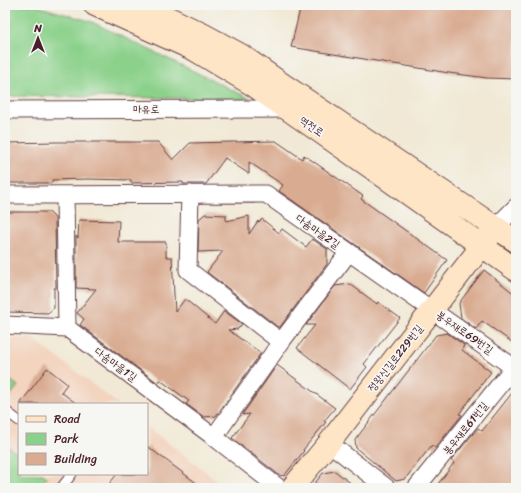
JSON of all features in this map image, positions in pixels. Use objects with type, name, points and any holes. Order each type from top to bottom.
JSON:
[{"type":"main road","name":"역전로","points":[[95,5],[195,50],[253,85],[516,270]]},
{"type":"main road","name":"역전로","points":[[142,5],[241,55],[516,241]]},
{"type":"main road","name":"정왕신길로229번길","points":[[292,488],[433,310],[496,227]]},
{"type":"street","name":"마유로","points":[[5,110],[287,109]]},
{"type":"street","points":[[190,194],[188,270],[281,342]]},
{"type":"street","name":"다솜마을2길","points":[[5,195],[266,194],[433,310]]},
{"type":"street","points":[[5,325],[67,328],[65,195]]},
{"type":"street","points":[[496,227],[516,207]]},
{"type":"street","points":[[214,437],[281,342],[349,252]]},
{"type":"street","name":"봉우재로69번길","points":[[433,310],[515,368]]},
{"type":"street","name":"다솜마을1길","points":[[67,328],[214,437],[279,488]]},
{"type":"street","name":"봉우재로61번길","points":[[416,488],[515,368]]},
{"type":"street","points":[[329,443],[387,488]]},
{"type":"lane","points":[[6,410],[18,419]]},
{"type":"lane","points":[[61,488],[71,475]]},
{"type":"shaded area","points":[[5,338],[32,338],[117,403],[18,403],[18,475],[148,475],[148,428],[227,488],[5,488]]},
{"type":"green space","points":[[5,5],[33,5],[90,21],[251,99],[5,96]]},
{"type":"green space","points":[[5,376],[18,386],[5,402]]},
{"type":"green space","points":[[5,444],[18,454],[18,475],[44,475],[47,477],[38,488],[5,488]]},
{"type":"building","points":[[301,5],[516,5],[516,79],[487,78],[449,73],[291,47]]},
{"type":"building","points":[[276,141],[302,159],[304,155],[363,196],[361,199],[447,260],[424,293],[279,191],[283,185],[249,162],[249,174],[225,158],[206,184],[183,184],[183,182],[131,183],[131,180],[87,179],[52,180],[52,183],[5,183],[5,143],[158,142],[173,160],[190,143]]},
{"type":"building","points":[[5,212],[49,212],[55,218],[56,288],[54,288],[54,308],[48,313],[5,312]]},
{"type":"building","points":[[205,214],[226,215],[226,221],[249,216],[249,234],[258,221],[259,222],[262,219],[279,233],[282,229],[306,247],[312,239],[327,249],[327,264],[280,327],[278,327],[207,272],[223,251],[198,252],[199,219]]},
{"type":"building","points":[[79,220],[119,221],[118,242],[166,242],[166,257],[172,257],[175,312],[185,299],[215,324],[224,311],[242,324],[238,329],[228,330],[261,353],[216,416],[204,417],[186,404],[189,401],[160,380],[158,383],[80,325],[84,319],[77,313],[96,289],[76,288],[76,236],[78,238]]},
{"type":"building","points":[[484,270],[516,295],[516,345],[482,321],[476,329],[461,318],[459,303]]},
{"type":"building","points":[[350,284],[377,304],[378,302],[400,318],[364,364],[367,367],[350,389],[297,348],[315,325],[306,325],[335,286]]},
{"type":"building","points":[[447,333],[464,345],[462,350],[491,372],[459,414],[462,415],[435,448],[432,445],[405,479],[396,481],[356,448],[355,440],[436,335]]},
{"type":"building","points":[[277,365],[335,408],[284,476],[279,475],[232,438],[250,414],[242,415]]},
{"type":"building","points":[[47,368],[67,384],[61,392],[76,403],[21,403]]},
{"type":"building","points":[[516,388],[516,488],[435,488],[454,463],[451,460],[478,428],[482,431]]},
{"type":"building","points":[[148,447],[203,488],[106,488],[116,475],[148,475]]},
{"type":"building","points":[[335,471],[357,488],[311,488],[323,473]]}]
